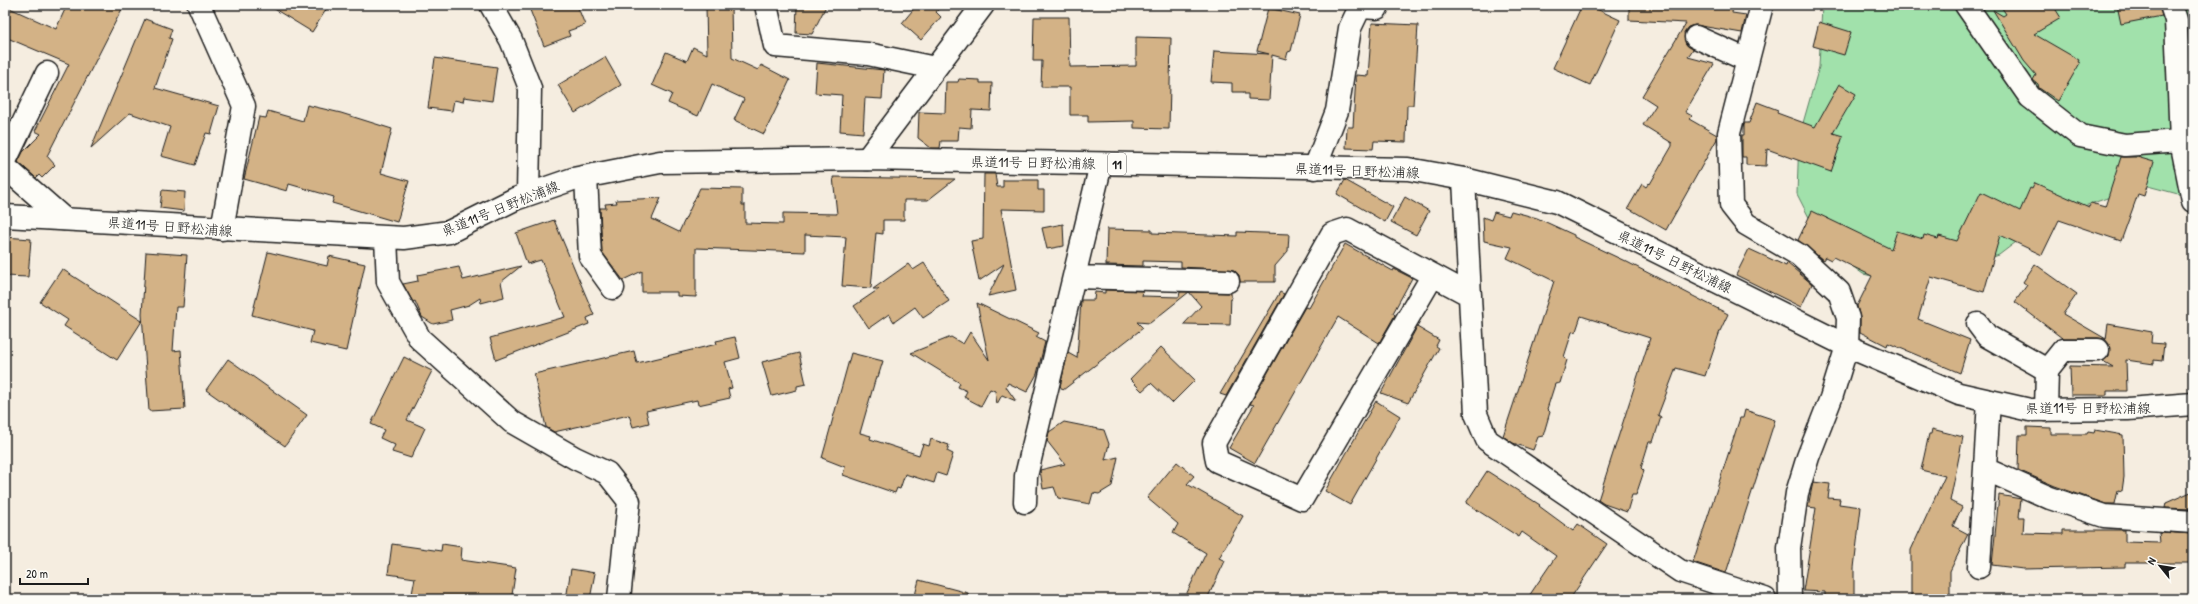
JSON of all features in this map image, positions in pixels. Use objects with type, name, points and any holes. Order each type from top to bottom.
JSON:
[{"type":"street","points":[[199,5],[244,106],[222,230]]},
{"type":"street","points":[[491,5],[511,40],[530,88],[528,194]]},
{"type":"street","points":[[766,5],[775,46],[868,54],[935,68]]},
{"type":"street","points":[[867,159],[983,5]]},
{"type":"street","points":[[1315,168],[1337,111],[1350,28],[1360,7],[1377,8],[1378,5]]},
{"type":"street","points":[[1762,5],[1729,133],[1731,205],[1746,224],[1799,255],[1839,292],[1848,318],[1847,346],[1831,398],[1796,493],[1789,548],[1790,599]]},
{"type":"street","points":[[1966,5],[2030,97],[2080,136],[2125,145],[2187,141]]},
{"type":"street","points":[[2171,5],[2176,20],[2193,202]]},
{"type":"street","points":[[1696,37],[1747,60]]},
{"type":"street","points":[[5,161],[47,73]]},
{"type":"street","name":"県道11号 日野松浦線","points":[[5,216],[222,230],[404,238],[449,232],[528,194],[586,177],[660,162],[867,159],[1408,169],[1464,179],[1557,202],[1847,346],[1959,394],[2030,410],[2128,410],[2193,404]]},
{"type":"street","points":[[1025,502],[1026,476],[1101,164]]},
{"type":"street","points":[[5,167],[64,220]]},
{"type":"street","points":[[586,177],[590,256],[613,288]]},
{"type":"street","points":[[1464,179],[1476,414],[1487,440],[1680,571],[1765,599]]},
{"type":"street","points":[[1432,275],[1302,499],[1217,461],[1214,442],[1332,234],[1347,229],[1470,295]]},
{"type":"street","points":[[386,238],[388,282],[420,339],[512,422],[575,458],[607,473],[629,501],[619,599]]},
{"type":"street","points":[[1074,277],[1228,281]]},
{"type":"street","points":[[1978,324],[1987,336],[2047,370]]},
{"type":"street","points":[[2046,410],[2047,370],[2063,350],[2098,350]]},
{"type":"street","points":[[1979,567],[1989,401]]},
{"type":"street","points":[[1985,469],[2050,498],[2104,516],[2193,522]]},
{"type":"green space","points":[[1822,5],[2193,5],[2193,198],[2144,185],[2045,220],[1999,255],[1954,270],[1905,283],[1863,274],[1823,245],[1797,194],[1799,137],[1819,67]]},
{"type":"building","points":[[67,5],[124,5],[47,156],[55,165],[42,178],[39,175],[36,178],[18,162],[23,152],[41,134],[35,131],[69,64],[5,37],[5,6],[56,29]]},
{"type":"building","points":[[268,5],[329,5],[312,32]]},
{"type":"building","points":[[543,5],[577,5],[585,25],[568,31],[570,36],[544,46],[530,10]]},
{"type":"building","points":[[731,5],[732,58],[758,70],[761,65],[790,80],[764,134],[734,120],[744,99],[712,84],[698,116],[668,103],[672,94],[652,85],[666,52],[687,61],[693,47],[707,54],[706,6]]},
{"type":"building","points":[[797,5],[826,6],[812,34],[796,33]]},
{"type":"building","points":[[917,5],[942,5],[936,12],[941,17],[921,40],[902,23]]},
{"type":"building","points":[[1582,5],[1588,5],[1620,20],[1590,85],[1553,68]]},
{"type":"building","points":[[1629,5],[1733,5],[1732,13],[1746,15],[1742,33],[1695,25],[1688,27],[1684,32],[1686,44],[1693,49],[1688,57],[1714,64],[1685,112],[1692,116],[1689,119],[1717,135],[1717,139],[1666,230],[1628,208],[1642,184],[1646,187],[1649,183],[1650,184],[1672,146],[1672,143],[1643,125],[1656,105],[1642,96],[1686,23],[1629,20]]},
{"type":"building","points":[[2000,5],[2053,5],[2061,18],[2034,34],[2079,60],[2078,62],[2080,63],[2058,101],[2039,88],[2038,84],[2033,80],[2036,75],[2024,61],[1993,10],[2003,16],[2006,14]]},
{"type":"building","points":[[2117,5],[2159,5],[2162,16],[2121,24]]},
{"type":"building","points":[[1268,8],[1300,15],[1291,51],[1288,52],[1286,59],[1272,55],[1269,100],[1248,99],[1248,94],[1244,94],[1244,92],[1232,92],[1232,83],[1211,82],[1214,51],[1269,54],[1257,51]]},
{"type":"building","points":[[1034,17],[1069,17],[1070,67],[1136,66],[1136,37],[1171,38],[1169,129],[1134,128],[1134,121],[1088,122],[1088,115],[1070,115],[1070,87],[1041,87],[1042,61],[1033,61]]},
{"type":"building","points":[[145,19],[172,29],[169,38],[172,39],[155,88],[219,106],[211,134],[206,133],[195,165],[161,156],[170,127],[130,113],[91,148]]},
{"type":"building","points":[[1819,22],[1851,32],[1844,55],[1813,46]]},
{"type":"building","points":[[1372,23],[1418,25],[1413,105],[1407,105],[1406,142],[1374,141],[1373,149],[1346,148],[1347,127],[1353,127],[1356,75],[1368,76]]},
{"type":"building","points":[[605,57],[621,85],[575,113],[558,85]]},
{"type":"building","points":[[435,58],[497,67],[492,101],[464,97],[463,102],[454,100],[452,111],[428,108]]},
{"type":"building","points":[[817,63],[884,70],[882,99],[865,98],[863,133],[840,131],[842,95],[815,93]]},
{"type":"building","points":[[959,79],[980,80],[980,83],[992,83],[991,111],[972,110],[971,128],[959,127],[958,141],[941,141],[940,148],[931,148],[918,138],[919,112],[945,113],[946,82],[958,82]]},
{"type":"building","points":[[1839,84],[1856,94],[1833,133],[1843,136],[1831,172],[1767,149],[1766,166],[1746,165],[1746,157],[1742,157],[1742,135],[1744,135],[1744,123],[1749,123],[1757,102],[1778,110],[1777,113],[1815,127]]},
{"type":"building","points":[[307,105],[341,113],[392,129],[381,173],[409,181],[397,222],[332,203],[334,197],[289,184],[287,191],[244,179],[259,117],[266,118],[268,111],[303,121]]},
{"type":"building","points":[[2121,157],[2137,157],[2154,162],[2144,196],[2138,194],[2121,241],[2059,220],[2042,255],[2000,235],[1984,292],[1931,277],[1918,319],[1970,340],[1960,373],[1888,343],[1887,346],[1860,332],[1860,318],[1857,306],[1872,276],[1833,257],[1831,260],[1825,257],[1823,260],[1798,240],[1812,211],[1891,249],[1897,231],[1923,239],[1924,235],[1938,239],[1939,236],[1957,241],[1981,192],[2020,211],[2030,188],[2032,189],[2035,183],[2089,207],[2091,203],[2105,207]]},
{"type":"building","points":[[984,174],[995,174],[997,187],[1003,187],[1003,180],[1038,180],[1038,190],[1044,190],[1044,210],[1001,209],[1016,290],[988,296],[1004,264],[979,281],[971,241],[983,239]]},
{"type":"building","points":[[833,177],[955,179],[928,200],[904,200],[904,220],[883,220],[883,234],[876,233],[871,288],[842,286],[846,237],[805,235],[805,252],[696,248],[696,297],[677,296],[677,292],[642,292],[642,271],[623,280],[602,252],[600,208],[606,208],[605,204],[617,203],[616,200],[661,198],[652,219],[679,232],[700,188],[742,189],[742,205],[745,205],[745,223],[783,224],[783,213],[837,214]]},
{"type":"building","points":[[1345,180],[1393,207],[1385,222],[1337,194]]},
{"type":"building","points":[[162,190],[185,192],[184,211],[160,208]]},
{"type":"building","points":[[1405,197],[1429,211],[1416,235],[1391,222]]},
{"type":"building","points":[[1511,211],[1537,218],[1574,235],[1574,237],[1627,262],[1728,314],[1720,331],[1705,376],[1676,368],[1658,415],[1661,417],[1653,442],[1649,442],[1641,468],[1644,471],[1636,495],[1632,495],[1627,512],[1604,504],[1598,500],[1650,338],[1581,316],[1576,331],[1572,332],[1564,357],[1567,360],[1560,383],[1555,384],[1547,409],[1550,412],[1543,436],[1538,437],[1533,450],[1513,443],[1503,436],[1554,281],[1507,258],[1512,247],[1484,241],[1483,217],[1491,220],[1494,212],[1509,216]]},
{"type":"building","points":[[554,220],[594,315],[587,318],[589,324],[496,360],[490,338],[565,317],[541,260],[527,264],[516,233]]},
{"type":"building","points":[[1063,224],[1064,246],[1047,249],[1042,228]]},
{"type":"building","points":[[1107,229],[1152,230],[1152,233],[1237,236],[1237,232],[1289,234],[1288,251],[1275,266],[1275,282],[1240,282],[1239,275],[1234,270],[1181,267],[1181,262],[1143,261],[1143,266],[1106,265]]},
{"type":"building","points":[[5,237],[31,239],[28,277],[5,276]]},
{"type":"building","points":[[1345,244],[1393,271],[1394,269],[1412,278],[1393,313],[1395,315],[1379,343],[1338,317],[1255,463],[1229,448],[1254,405],[1250,404],[1305,307],[1309,308]]},
{"type":"building","points":[[1749,249],[1786,266],[1787,263],[1812,284],[1801,307],[1736,275]]},
{"type":"building","points":[[146,252],[187,255],[183,307],[176,307],[173,351],[181,350],[185,409],[149,411],[142,314]]},
{"type":"building","points":[[268,252],[327,266],[329,256],[365,264],[346,351],[310,343],[313,331],[252,315]]},
{"type":"building","points":[[924,263],[949,301],[923,318],[915,307],[894,322],[889,314],[869,328],[854,306],[879,289],[873,289],[908,264],[913,270]]},
{"type":"building","points":[[2035,264],[2077,294],[2063,314],[2106,339],[2108,324],[2152,332],[2151,343],[2164,344],[2162,361],[2154,360],[2154,364],[2126,360],[2127,391],[2107,391],[2107,395],[2071,395],[2070,366],[2113,367],[2103,361],[2109,356],[2109,344],[2105,339],[2098,338],[2062,338],[2015,302],[2027,285],[2023,282]]},
{"type":"building","points":[[521,266],[501,282],[504,297],[481,303],[480,298],[469,305],[450,310],[452,320],[433,324],[422,317],[415,301],[413,302],[403,284],[418,281],[417,275],[459,267],[463,280]]},
{"type":"building","points":[[62,269],[142,321],[117,360],[64,326],[68,320],[40,302]]},
{"type":"building","points":[[1105,290],[1143,291],[1142,296],[1179,297],[1180,292],[1189,292],[1150,323],[1137,322],[1143,328],[1063,390],[1060,386],[1068,353],[1077,358],[1081,300],[1094,300],[1095,292],[1105,293]]},
{"type":"building","points":[[1189,292],[1231,293],[1230,325],[1184,324],[1201,306]]},
{"type":"building","points":[[1280,292],[1284,294],[1226,396],[1220,394]]},
{"type":"building","points":[[977,303],[1039,333],[1036,337],[1045,342],[1037,374],[1027,392],[1008,383],[1006,387],[1016,401],[1002,395],[997,404],[995,391],[990,389],[981,406],[964,397],[967,391],[958,387],[960,383],[911,353],[951,337],[963,344],[970,332],[989,360]]},
{"type":"building","points":[[1417,327],[1439,340],[1436,346],[1439,348],[1408,403],[1381,393]]},
{"type":"building","points":[[735,337],[740,358],[725,362],[732,388],[728,389],[730,398],[698,405],[697,400],[646,411],[649,423],[633,427],[629,415],[554,432],[546,427],[534,374],[634,351],[637,363],[717,344],[716,341]]},
{"type":"building","points":[[1161,347],[1195,380],[1172,403],[1151,383],[1142,391],[1130,379]]},
{"type":"building","points":[[799,353],[806,384],[797,386],[797,390],[772,396],[762,362]]},
{"type":"building","points":[[851,353],[883,361],[878,377],[876,377],[860,433],[871,436],[870,439],[919,455],[923,444],[929,446],[931,439],[949,445],[947,451],[953,454],[946,476],[937,473],[934,483],[905,474],[900,489],[897,488],[895,493],[843,475],[845,467],[822,458]]},
{"type":"building","points":[[404,357],[432,371],[407,420],[425,428],[411,458],[392,452],[395,445],[380,438],[384,430],[371,424]]},
{"type":"building","points":[[228,359],[307,415],[285,446],[206,390]]},
{"type":"building","points":[[1376,401],[1400,416],[1350,505],[1325,491]]},
{"type":"building","points":[[1745,410],[1775,420],[1726,573],[1693,562],[1740,418],[1743,418]]},
{"type":"building","points":[[1064,422],[1104,430],[1109,444],[1105,460],[1118,457],[1112,486],[1099,494],[1093,493],[1090,504],[1058,498],[1054,487],[1043,489],[1040,470],[1065,464],[1047,441],[1049,432]]},
{"type":"building","points":[[2027,427],[2051,428],[2051,434],[2087,434],[2088,432],[2094,433],[2095,430],[2123,435],[2124,477],[2122,491],[2118,490],[2115,504],[2106,504],[2055,486],[2018,470],[2019,435],[2027,435]]},
{"type":"building","points":[[1932,429],[1963,437],[1950,501],[1962,507],[1953,526],[1968,534],[1950,571],[1950,599],[1911,599],[1911,550],[1945,476],[1921,470],[1929,434],[1931,434]]},
{"type":"building","points":[[1177,462],[1194,476],[1187,484],[1243,516],[1219,558],[1225,561],[1207,599],[1184,599],[1206,553],[1173,533],[1178,524],[1147,498]]},
{"type":"building","points":[[1487,471],[1540,505],[1539,506],[1573,531],[1578,524],[1607,544],[1570,599],[1527,599],[1556,556],[1522,532],[1519,537],[1466,503]]},
{"type":"building","points":[[1813,482],[1830,484],[1828,498],[1840,499],[1839,504],[1861,507],[1854,568],[1854,599],[1825,599],[1825,592],[1803,591],[1816,508],[1808,507]]},
{"type":"building","points":[[2193,491],[2193,509],[2165,508],[2166,503]]},
{"type":"building","points":[[1999,495],[2021,499],[2019,517],[2024,517],[2023,533],[2063,534],[2063,530],[2125,530],[2125,542],[2160,543],[2159,532],[2193,534],[2193,563],[2125,563],[2125,567],[2023,569],[1992,565]]},
{"type":"building","points":[[392,544],[441,551],[442,544],[462,547],[461,560],[516,568],[512,595],[510,595],[509,599],[447,599],[430,596],[429,599],[411,599],[415,578],[388,574]]},
{"type":"building","points":[[571,569],[595,573],[590,599],[566,599]]},
{"type":"building","points":[[919,580],[968,593],[968,599],[914,599]]}]
